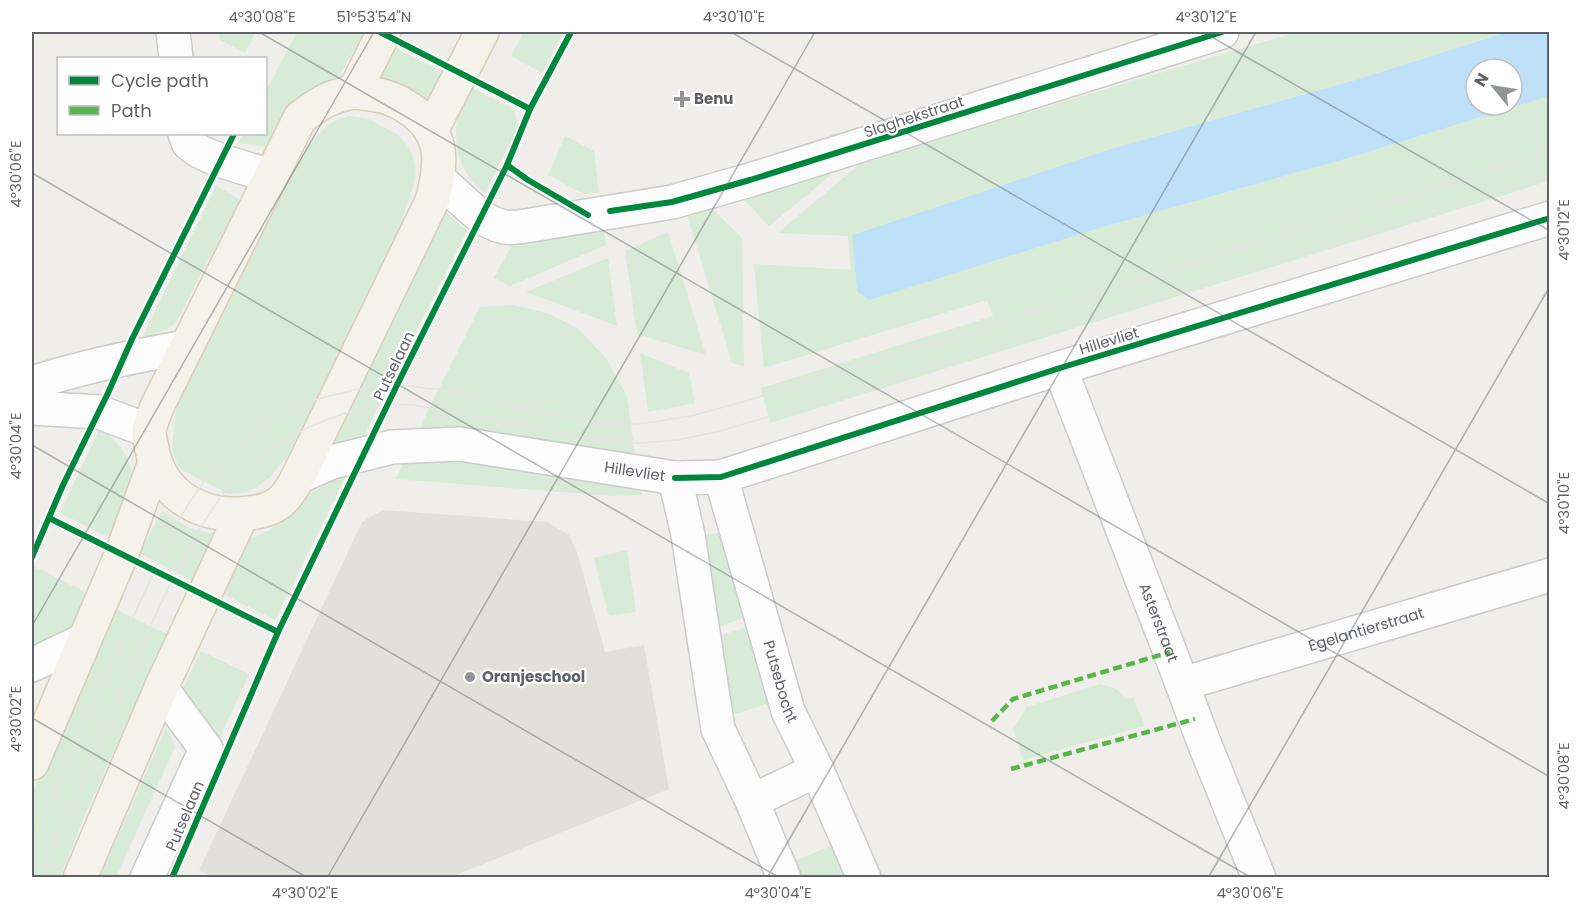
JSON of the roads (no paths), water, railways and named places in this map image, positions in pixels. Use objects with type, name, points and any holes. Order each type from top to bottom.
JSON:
[{"type":"main road","points":[[354,92],[384,32]]},
{"type":"main road","points":[[432,129],[482,32]]},
{"type":"main road","points":[[32,763],[122,553],[152,447],[156,409],[300,118],[318,104],[336,95],[354,92],[385,96],[404,104],[432,129],[438,148],[438,179],[432,201],[289,493],[268,509],[242,514],[211,511],[176,495],[165,481],[152,447]]},
{"type":"main road","points":[[80,878],[161,688],[242,514]]},
{"type":"street","points":[[173,32],[176,57]]},
{"type":"street","name":"Slaghekstraat","points":[[438,179],[481,216],[504,227],[519,227],[672,202],[772,173],[1222,32]]},
{"type":"street","points":[[185,135],[188,142],[200,152],[271,176]]},
{"type":"street","name":"Hillevliet","points":[[298,477],[332,462],[392,447],[460,444],[675,478],[720,477],[1060,368],[1550,218]]},
{"type":"street","points":[[32,383],[124,358],[186,347]]},
{"type":"street","name":"Asterstraat","points":[[1060,368],[1203,740],[1259,878]]},
{"type":"street","points":[[32,408],[99,412],[152,447]]},
{"type":"street","name":"Putsebocht","points":[[720,477],[788,711],[817,770],[864,878]]},
{"type":"street","points":[[675,478],[688,535],[718,729],[752,801],[784,878]]},
{"type":"street","name":"Egelantierstraat","points":[[1182,684],[1550,575]]},
{"type":"street","points":[[32,665],[84,640]]},
{"type":"street","name":"Putselaan","points":[[147,878],[206,749],[161,688]]},
{"type":"street","points":[[752,801],[817,770]]},
{"type":"water","points":[[1507,32],[1549,32],[1549,96],[1524,104],[1524,57],[1464,57],[1464,117],[1481,117],[1352,157],[1096,229],[869,300],[857,291],[852,235],[1114,148],[1359,79]]},
{"type":"tram line","points":[[32,845],[86,719],[174,529],[189,503],[220,461],[233,450],[274,420],[314,400],[358,389],[401,385],[441,390],[589,421],[623,425],[695,415],[1550,152]]},
{"type":"tram line","points":[[40,878],[153,621],[197,533],[237,476],[268,450],[306,428],[368,408],[414,405],[586,438],[641,443],[678,440],[720,431],[794,409],[1550,175]]},
{"type":"place","name":"Benu","points":[[682,99]]},
{"type":"place","name":"Oranjeschool","points":[[470,677]]}]
